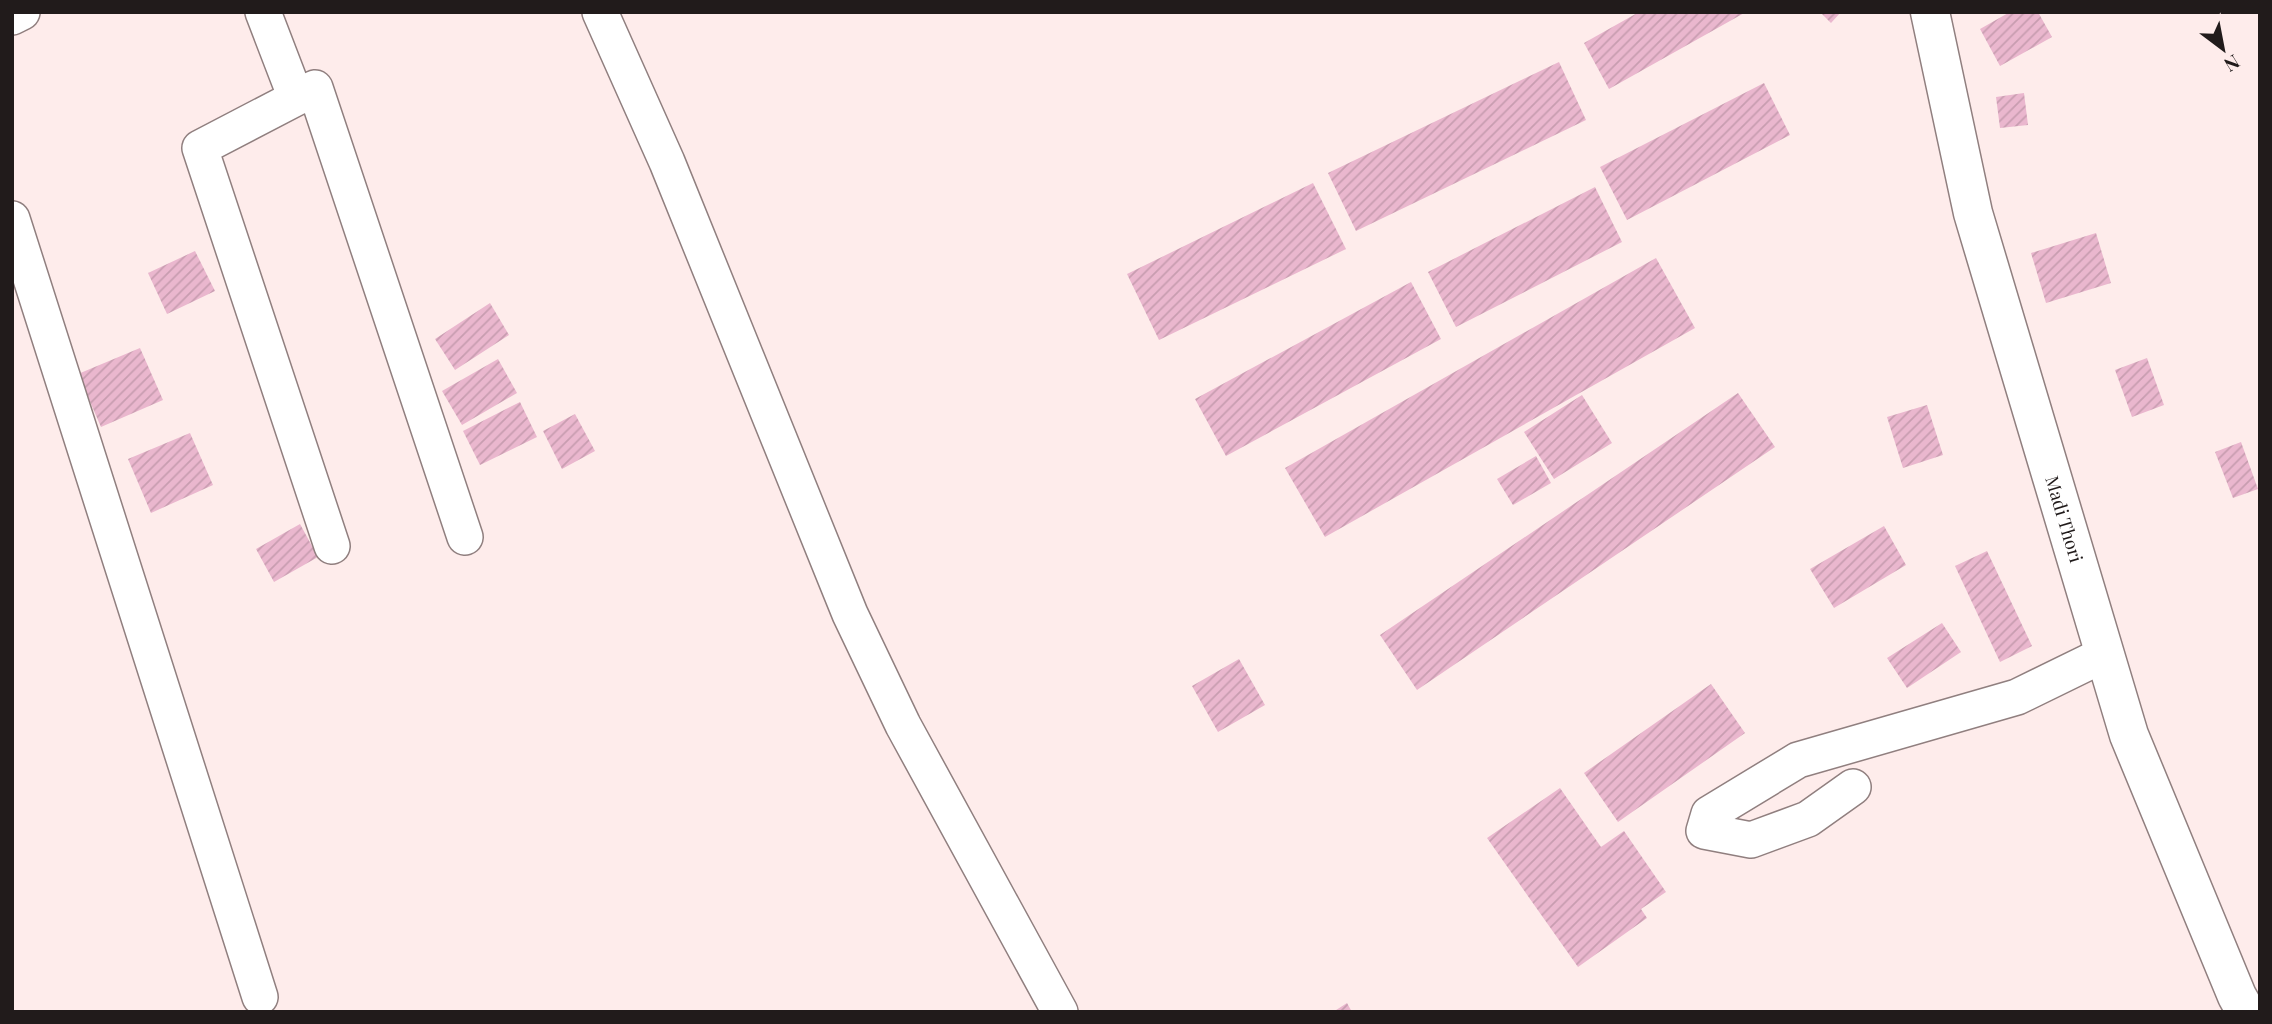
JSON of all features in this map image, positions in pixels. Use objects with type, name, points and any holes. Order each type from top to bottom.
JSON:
[{"type":"main road","name":"Madi Thori","points":[[1930,12],[1973,213],[2129,735],[2236,996],[2248,1012]]},
{"type":"street","points":[[12,18],[22,12]]},
{"type":"street","points":[[263,12],[296,98]]},
{"type":"street","points":[[600,12],[667,162],[850,614],[903,725],[1060,1012]]},
{"type":"street","points":[[332,546],[200,148],[315,88],[465,537]]},
{"type":"street","points":[[12,219],[260,997]]},
{"type":"street","points":[[1853,787],[1808,819],[1751,840],[1704,831],[1709,814],[1798,760],[2017,697],[2105,654]]},
{"type":"street","points":[[2248,1012],[2260,1006]]},
{"type":"building","points":[[1639,12],[1746,12],[1609,89],[1584,43]]},
{"type":"building","points":[[1820,12],[1841,12],[1831,23]]},
{"type":"building","points":[[2010,12],[2038,12],[2052,37],[2000,66],[1980,29]]},
{"type":"building","points":[[1559,62],[1586,120],[1356,231],[1328,173]]},
{"type":"building","points":[[1764,83],[1790,135],[1627,220],[1600,167]]},
{"type":"building","points":[[2024,93],[2028,125],[2000,128],[1996,97]]},
{"type":"building","points":[[1313,183],[1346,249],[1159,340],[1127,274]]},
{"type":"building","points":[[1595,187],[1622,242],[1456,327],[1428,272]]},
{"type":"building","points":[[2096,233],[2111,283],[2046,303],[2031,253]]},
{"type":"building","points":[[195,251],[215,291],[167,314],[148,273]]},
{"type":"building","points":[[1656,258],[1695,328],[1325,537],[1285,468]]},
{"type":"building","points":[[1411,282],[1441,339],[1226,456],[1195,399]]},
{"type":"building","points":[[490,303],[509,335],[455,370],[435,339]]},
{"type":"building","points":[[140,348],[163,400],[101,427],[78,374]]},
{"type":"building","points":[[2147,358],[2164,405],[2132,417],[2115,370]]},
{"type":"building","points":[[498,359],[517,393],[462,425],[442,391]]},
{"type":"building","points":[[1738,393],[1775,447],[1417,690],[1380,635]]},
{"type":"building","points":[[1582,395],[1612,443],[1554,479],[1524,432]]},
{"type":"building","points":[[520,402],[537,437],[480,465],[463,431]]},
{"type":"building","points":[[1927,405],[1943,455],[1903,468],[1887,417]]},
{"type":"building","points":[[575,414],[595,451],[562,469],[543,431]]},
{"type":"building","points":[[190,433],[213,485],[151,513],[128,459]]},
{"type":"building","points":[[2241,442],[2258,489],[2233,498],[2215,452]]},
{"type":"building","points":[[1536,456],[1551,483],[1513,505],[1497,479]]},
{"type":"building","points":[[300,524],[318,557],[274,582],[256,549]]},
{"type":"building","points":[[1884,526],[1906,565],[1834,608],[1810,569]]},
{"type":"building","points":[[1987,551],[2032,646],[2000,662],[1955,566]]},
{"type":"building","points":[[1942,623],[1961,652],[1907,688],[1887,658]]},
{"type":"building","points":[[1239,659],[1265,705],[1218,732],[1192,686]]},
{"type":"building","points":[[1711,684],[1745,733],[1618,822],[1584,773]]},
{"type":"building","points":[[1560,788],[1601,847],[1624,831],[1666,892],[1641,909],[1647,918],[1578,967],[1487,838]]},
{"type":"building","points":[[1347,1003],[1352,1012],[1333,1012]]}]
